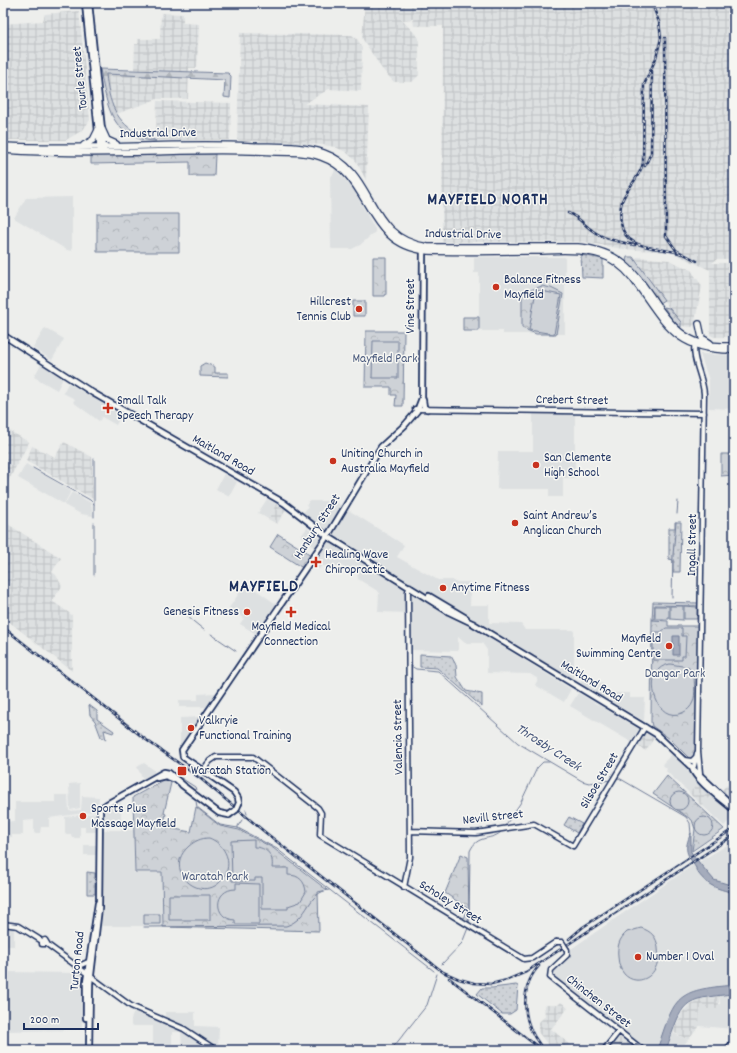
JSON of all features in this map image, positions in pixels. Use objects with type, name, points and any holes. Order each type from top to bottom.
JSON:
[{"type":"highway","points":[[74,147],[92,142],[100,130],[109,142],[122,146]]},
{"type":"highway","name":"Industrial Drive","points":[[3,146],[102,149],[122,146],[234,145],[301,149],[320,152],[340,161],[353,173],[387,228],[410,243],[423,249]]},
{"type":"highway","name":"Industrial Drive","points":[[3,150],[217,149],[316,155],[330,161],[346,172],[359,189],[373,216],[384,231],[401,243],[423,249],[578,247],[601,251],[614,256],[628,266],[674,328],[694,343],[715,350],[734,350]]},
{"type":"highway","points":[[699,324],[702,338],[715,346]]},
{"type":"highway","name":"Industrial Drive","points":[[694,343],[715,346],[734,346]]},
{"type":"main road","name":"Tourle Street","points":[[85,3],[102,149]]},
{"type":"main road","name":"Tourle Street","points":[[89,3],[100,130]]},
{"type":"main road","name":"Vine Street","points":[[415,411],[422,390],[423,249]]},
{"type":"main road","name":"Maitland Road","points":[[3,334],[103,399],[284,503],[327,536],[410,586],[446,605],[472,623],[645,727],[663,739],[734,807]]},
{"type":"main road","points":[[422,390],[424,407],[427,409]]},
{"type":"main road","name":"Hanbury Street","points":[[203,770],[181,754],[183,748],[327,536],[381,446],[415,411]]},
{"type":"main road","name":"Maitland Road","points":[[693,767],[701,780],[734,810]]},
{"type":"main road","points":[[131,791],[161,774],[172,777],[220,813],[229,815],[236,810],[239,803],[234,792],[203,770]]},
{"type":"main road","points":[[131,791],[161,777],[172,777]]},
{"type":"main road","name":"Turton Road","points":[[89,974],[99,900],[100,809],[131,791]]},
{"type":"main road","name":"Turton Road","points":[[88,1050],[88,962],[96,907],[99,900]]},
{"type":"street","name":"Ingall Street","points":[[694,343],[695,360],[704,389],[698,751],[700,774]]},
{"type":"street","name":"Crebert Street","points":[[415,411],[427,409],[440,410]]},
{"type":"street","name":"Crebert Street","points":[[415,411],[704,413]]},
{"type":"street","name":"Valencia Street","points":[[404,886],[410,865],[408,591],[410,586]]},
{"type":"street","name":"Silsoe Street","points":[[573,846],[645,727]]},
{"type":"street","name":"Scholey Street","points":[[203,770],[211,760],[216,757],[251,757],[318,808],[320,813],[320,835],[470,927],[525,959],[532,958],[556,942],[561,941],[567,950]]},
{"type":"street","points":[[684,760],[693,760],[698,758]]},
{"type":"street","points":[[693,767],[698,758]]},
{"type":"street","name":"Nevill Street","points":[[410,831],[476,833],[534,824],[573,846]]},
{"type":"street","points":[[3,924],[18,926],[42,941],[45,940],[46,944],[79,966],[131,1006],[184,1029],[216,1050]]},
{"type":"street","name":"Chinchen Street","points":[[567,950],[568,954],[551,970],[550,977],[643,1050]]},
{"type":"street","points":[[79,966],[88,962]]},
{"type":"street","points":[[604,1050],[619,1031]]},
{"type":"street","points":[[726,1050],[734,1041]]},
{"type":"shaded area","points":[[365,3],[734,3],[734,259],[717,259],[712,263],[734,263],[734,337],[714,337],[710,335],[710,270],[671,252],[623,249],[584,242],[442,242],[443,26],[414,26],[413,19],[402,20],[419,38],[419,75],[412,82],[394,82],[382,69],[362,38]]},
{"type":"shaded area","points":[[79,11],[90,120],[83,130],[66,140],[3,140],[3,24],[43,21],[45,14]]},
{"type":"shaded area","points":[[161,13],[183,14],[183,23],[199,24],[197,68],[189,68],[188,99],[157,99],[111,116],[103,70],[134,71],[135,44],[138,44],[138,39],[160,39]]},
{"type":"shaded area","points":[[240,33],[352,35],[358,40],[362,48],[361,91],[329,89],[304,104],[369,107],[366,180],[356,161],[346,152],[335,147],[237,140]]},
{"type":"shaded area","points":[[157,101],[231,103],[230,140],[156,140]]},
{"type":"shaded area","points":[[335,169],[352,187],[375,229],[375,232],[360,245],[352,249],[331,248],[330,178]]},
{"type":"shaded area","points":[[72,197],[72,251],[67,250],[14,218],[26,198]]},
{"type":"shaded area","points":[[474,257],[565,257],[565,334],[503,334],[503,331],[479,331],[479,273],[474,273]]},
{"type":"shaded area","points":[[637,257],[669,260],[691,270],[702,286],[694,326],[682,326],[636,262]]},
{"type":"shaded area","points":[[45,328],[64,339],[52,360],[33,348]]},
{"type":"shaded area","points":[[700,354],[734,355],[734,409],[709,408],[709,380]]},
{"type":"shaded area","points":[[41,364],[63,378],[57,390],[34,377]]},
{"type":"shaded area","points":[[68,383],[121,415],[116,425],[102,417],[99,421],[73,402],[75,399],[63,393]]},
{"type":"shaded area","name":"San Clemente High School","points":[[533,414],[575,414],[575,478],[563,478],[563,497],[549,497],[549,489],[497,489],[498,451],[533,451]]},
{"type":"shaded area","points":[[3,427],[29,442],[3,491]]},
{"type":"shaded area","points":[[64,442],[92,457],[93,499],[26,461],[32,446],[55,457]]},
{"type":"shaded area","points":[[26,464],[71,491],[64,504],[18,478]]},
{"type":"shaded area","points":[[224,474],[237,482],[229,497],[216,489]]},
{"type":"shaded area","points":[[72,492],[91,503],[93,516],[81,514],[64,505]]},
{"type":"shaded area","points":[[267,499],[276,504],[268,519],[258,513]]},
{"type":"shaded area","points":[[309,501],[334,501],[404,545],[397,557],[438,580],[471,582],[470,605],[489,605],[489,623],[521,624],[525,630],[574,630],[574,680],[453,608],[453,616],[571,689],[564,702],[535,685],[538,679],[530,674],[487,673],[487,650],[482,643],[465,643],[458,637],[458,651],[411,650],[410,613],[378,612],[379,592],[358,579],[357,570],[343,570],[343,567],[340,565],[339,567],[322,566],[319,569],[312,564],[332,534],[303,513],[308,507],[306,506]]},
{"type":"shaded area","points":[[276,504],[286,510],[277,524],[268,519]]},
{"type":"shaded area","points":[[3,521],[61,558],[52,572],[56,575],[62,586],[52,601],[72,615],[72,671],[3,617]]},
{"type":"shaded area","points":[[307,528],[321,539],[314,548],[310,544],[311,541],[309,539],[308,541],[301,536]]},
{"type":"shaded area","points":[[246,583],[276,604],[256,634],[240,624],[244,618],[229,608]]},
{"type":"shaded area","points":[[582,671],[604,685],[604,698],[581,684]]},
{"type":"shaded area","points":[[215,693],[206,707],[179,707],[179,700],[198,700],[198,694]]},
{"type":"shaded area","points":[[578,693],[639,729],[631,742],[570,706]]},
{"type":"shaded area","points":[[612,693],[630,693],[630,698],[645,698],[644,721],[613,703]]},
{"type":"shaded area","points":[[201,717],[181,746],[180,718]]},
{"type":"shaded area","points":[[645,733],[654,738],[646,751],[637,746]]},
{"type":"shaded area","points":[[672,754],[734,816],[724,826],[666,771],[667,769],[662,764]]},
{"type":"shaded area","points":[[144,763],[154,770],[154,773],[143,779],[137,767]]},
{"type":"shaded area","points":[[80,783],[80,808],[70,810],[69,784]]},
{"type":"shaded area","points":[[699,783],[712,794],[701,805],[689,793]]},
{"type":"shaded area","points":[[727,785],[734,792],[734,803],[721,791]]},
{"type":"shaded area","points":[[55,795],[68,795],[69,811],[81,810],[82,796],[99,797],[98,811],[49,818],[49,827],[41,827],[40,833],[34,833],[34,820],[23,821],[23,835],[12,835],[12,837],[3,838],[3,822],[15,821],[15,802],[55,802]]},
{"type":"shaded area","points":[[121,803],[121,825],[104,825],[104,812]]},
{"type":"shaded area","points":[[97,813],[96,832],[85,832],[85,827],[80,827],[80,838],[72,838],[71,834],[65,834],[65,817]]},
{"type":"shaded area","points":[[103,830],[134,830],[134,873],[162,873],[162,926],[101,926]]},
{"type":"shaded area","points":[[734,841],[734,965],[732,969],[734,971],[734,985],[707,987],[685,994],[670,1011],[656,1050],[647,1050],[552,974],[554,969],[570,956],[571,949],[692,866]]},
{"type":"shaded area","points":[[84,845],[96,845],[96,855],[84,855]]},
{"type":"shaded area","points":[[3,927],[14,927],[14,946],[3,946]]},
{"type":"shaded area","points":[[3,972],[79,973],[82,976],[82,1030],[3,1031]]},
{"type":"shaded area","points":[[734,995],[734,1029],[699,1026],[700,1009],[720,1004],[720,996]]},
{"type":"shaded area","points":[[720,996],[718,1009],[700,1009],[699,1027],[688,1040],[673,1032],[682,1013],[690,1004],[700,999]]},
{"type":"shaded area","points":[[561,1002],[568,1008],[551,1029],[577,1050],[552,1050],[538,1032],[538,1023],[545,1016],[544,1005],[558,1005]]},
{"type":"shaded area","points":[[134,1012],[161,1022],[165,1017],[165,1012],[195,1012],[195,1026],[219,1027],[218,1049],[200,1037],[197,1050],[182,1050],[181,1032],[172,1032],[172,1045],[153,1044],[153,1026],[131,1026],[131,1019]]},
{"type":"shaded area","points":[[673,1033],[688,1040],[682,1047],[685,1050],[667,1050]]},
{"type":"shaded area","points":[[618,1038],[622,1038],[638,1050],[608,1050]]},
{"type":"green space","points":[[100,69],[228,73],[231,76],[230,98],[224,97],[225,80],[106,74],[109,94],[115,111],[120,118],[133,131],[156,141],[141,139],[129,135],[120,128],[114,118],[105,96]]},
{"type":"green space","points":[[91,154],[215,154],[214,176],[190,176],[190,162],[91,164]]},
{"type":"green space","points":[[97,214],[179,214],[179,252],[97,252]]},
{"type":"green space","points":[[581,255],[603,259],[603,278],[582,277]]},
{"type":"green space","points":[[373,257],[386,257],[385,296],[373,296]]},
{"type":"green space","points":[[627,257],[633,257],[664,300],[659,303],[638,274],[626,261]]},
{"type":"green space","points":[[542,286],[551,288],[563,294],[556,334],[536,334],[522,328],[522,293]]},
{"type":"green space","points":[[536,290],[561,295],[554,334],[529,330]]},
{"type":"green space","name":"Hillcrest Tennis Club","points":[[353,301],[365,301],[365,316],[353,316]]},
{"type":"green space","points":[[664,307],[669,308],[681,322],[681,327],[677,327]]},
{"type":"green space","points":[[463,317],[479,317],[479,331],[463,331]]},
{"type":"green space","name":"Mayfield Park","points":[[366,331],[404,331],[403,406],[395,406],[396,395],[391,395],[391,387],[365,387]]},
{"type":"green space","points":[[373,341],[398,341],[398,378],[372,378]]},
{"type":"green space","points":[[205,363],[215,367],[215,373],[228,373],[228,377],[200,376],[200,366]]},
{"type":"green space","points":[[721,454],[734,454],[734,475],[721,476]]},
{"type":"green space","points":[[675,522],[681,522],[680,572],[673,572],[673,560],[669,559],[669,528],[675,528]]},
{"type":"green space","points":[[278,534],[311,555],[304,567],[301,567],[270,547]]},
{"type":"green space","points":[[653,602],[699,603],[699,606],[655,605],[654,620],[652,620]]},
{"type":"green space","points":[[655,606],[669,606],[669,619],[655,619]]},
{"type":"green space","points":[[670,606],[683,606],[683,620],[670,619]]},
{"type":"green space","points":[[684,606],[697,607],[697,619],[684,619]]},
{"type":"green space","name":"Dangar Park","points":[[652,620],[668,621],[668,626],[699,626],[697,743],[694,757],[691,760],[670,739],[652,726]]},
{"type":"green space","name":"Mayfield Swimming Centre","points":[[666,628],[682,628],[682,636],[686,636],[685,656],[682,656],[682,660],[653,660],[653,632],[661,632]]},
{"type":"green space","points":[[420,654],[451,656],[456,665],[457,677],[466,691],[482,694],[482,707],[437,668],[420,667]]},
{"type":"green space","points":[[670,664],[688,667],[694,674],[694,699],[689,709],[682,713],[673,714],[666,712],[656,699],[653,682],[655,674],[660,668]]},
{"type":"green space","points":[[89,705],[97,711],[97,719],[114,731],[113,733],[104,730],[106,740],[101,737],[95,721],[90,715]]},
{"type":"green space","points":[[667,776],[724,829],[692,851],[695,829],[692,820],[653,794]]},
{"type":"green space","name":"Waratah Park","points":[[164,780],[168,780],[171,783],[164,813],[166,814],[163,827],[191,832],[196,807],[220,826],[239,830],[273,848],[327,890],[318,892],[319,931],[163,927],[162,872],[135,872],[133,797]]},
{"type":"green space","points":[[679,792],[685,795],[688,801],[685,807],[679,810],[673,807],[670,801],[673,795]]},
{"type":"green space","points":[[569,817],[582,824],[577,833],[564,825]]},
{"type":"green space","points":[[704,817],[710,820],[713,826],[710,832],[704,835],[698,832],[695,826],[698,820]]},
{"type":"green space","points":[[209,838],[219,844],[225,853],[228,864],[227,869],[225,875],[217,885],[208,888],[198,888],[189,883],[182,876],[179,866],[181,856],[189,846],[201,839]]},
{"type":"green space","points":[[254,840],[254,847],[259,847],[266,850],[271,856],[272,868],[288,868],[288,875],[301,879],[306,892],[300,902],[288,906],[288,909],[262,909],[262,878],[255,878],[255,881],[232,881],[231,841]]},
{"type":"green space","points":[[461,854],[468,857],[469,923],[463,919],[467,908],[445,893]]},
{"type":"green space","points":[[87,872],[95,873],[95,894],[87,894]]},
{"type":"green space","points":[[236,883],[259,884],[259,924],[235,924],[235,920],[223,915],[220,910],[220,899],[228,890],[236,889]]},
{"type":"green space","points":[[169,895],[210,895],[210,920],[169,920]]},
{"type":"green space","points":[[144,914],[160,914],[160,924],[144,924]]},
{"type":"green space","name":"Number 1 Oval","points":[[641,928],[651,933],[655,938],[658,948],[658,961],[654,970],[648,977],[641,980],[633,980],[626,976],[620,968],[618,946],[620,940],[627,932]]},
{"type":"green space","points":[[518,986],[516,1010],[510,1014],[502,1014],[477,994],[482,988]]},
{"type":"water","points":[[673,636],[679,636],[679,655],[673,655]]},
{"type":"water","points":[[691,833],[691,852],[714,880],[734,886],[734,893],[712,886],[704,880],[696,870],[687,852],[687,844]]},
{"type":"water","points":[[734,985],[734,994],[703,998],[686,1005],[677,1021],[666,1050],[657,1050],[668,1018],[680,999],[688,994],[700,990]]},
{"type":"waterway","points":[[707,3],[734,6]]},
{"type":"waterway","points":[[94,459],[94,517]]},
{"type":"waterway","points":[[33,468],[90,500],[94,504]]},
{"type":"waterway","points":[[677,514],[678,501]]},
{"type":"waterway","points":[[672,597],[673,555],[676,522]]},
{"type":"waterway","points":[[94,523],[94,575]]},
{"type":"waterway","points":[[188,617],[204,630]]},
{"type":"waterway","points":[[211,634],[236,651]]},
{"type":"waterway","name":"Throsby Creek","points":[[411,666],[416,669],[438,671],[518,743],[582,781],[589,783],[611,780]]},
{"type":"waterway","points":[[505,826],[521,802],[537,768],[543,762],[549,762]]},
{"type":"waterway","points":[[181,778],[195,787],[196,790]]},
{"type":"waterway","name":"Throsby Creek","points":[[616,779],[619,778],[686,817],[690,823],[691,834]]},
{"type":"waterway","points":[[196,801],[197,807],[220,825],[238,828],[277,849],[434,971]]},
{"type":"waterway","points":[[246,810],[247,814]]},
{"type":"waterway","points":[[238,828],[242,820]]},
{"type":"waterway","points":[[469,925],[470,851],[473,845],[477,842],[494,836],[502,831]]},
{"type":"waterway","points":[[144,927],[286,926],[300,917],[316,895],[329,890]]},
{"type":"waterway","points":[[442,964],[462,943],[468,928]]},
{"type":"waterway","points":[[391,1050],[427,1005],[437,974]]},
{"type":"railway","points":[[654,9],[659,22],[661,38],[656,58],[644,85],[643,163],[639,173],[622,201],[621,223],[624,232],[629,239],[645,246],[682,254]]},
{"type":"railway","points":[[665,38],[666,236],[676,250],[697,261]]},
{"type":"railway","points":[[645,166],[651,153],[652,71]]},
{"type":"railway","points":[[568,213],[603,237],[635,245]]},
{"type":"railway","points":[[3,627],[145,739],[201,779],[266,833],[443,972],[459,979],[474,983],[491,984],[507,980],[526,972],[734,835]]},
{"type":"railway","points":[[569,939],[583,927],[730,831]]},
{"type":"railway","points":[[539,966],[528,984],[525,1005],[529,1026],[540,1045]]},
{"type":"railway","points":[[449,978],[542,1050]]},
{"type":"place","name":"Balance Fitness Mayfield","points":[[496,287]]},
{"type":"place","name":"Hillcrest Tennis Club","points":[[359,309]]},
{"type":"place","name":"Small Talk Speech Therapy","points":[[108,408]]},
{"type":"place","name":"Uniting Church in Australia Mayfield","points":[[333,461]]},
{"type":"place","name":"San Clemente High School","points":[[536,465]]},
{"type":"place","name":"Saint Andrew’s Anglican Church","points":[[515,523]]},
{"type":"place","name":"Healing Wave Chiropractic","points":[[316,562]]},
{"type":"place","name":"Anytime Fitness","points":[[443,588]]},
{"type":"place","name":"Genesis Fitness","points":[[247,612]]},
{"type":"place","name":"Mayfield Medical Connection","points":[[291,612]]},
{"type":"place","name":"Mayfield Swimming Centre","points":[[669,646]]},
{"type":"place","name":"Valkryie Functional Training","points":[[191,728]]},
{"type":"place","name":"Waratah Station","points":[[182,771]]},
{"type":"place","name":"Sports Plus Massage Mayfield","points":[[83,816]]},
{"type":"place","name":"Number 1 Oval","points":[[638,957]]},
{"type":"district","name":"MAYFIELD NORTH","points":[[488,201]]},
{"type":"district","name":"MAYFIELD","points":[[264,588]]}]
